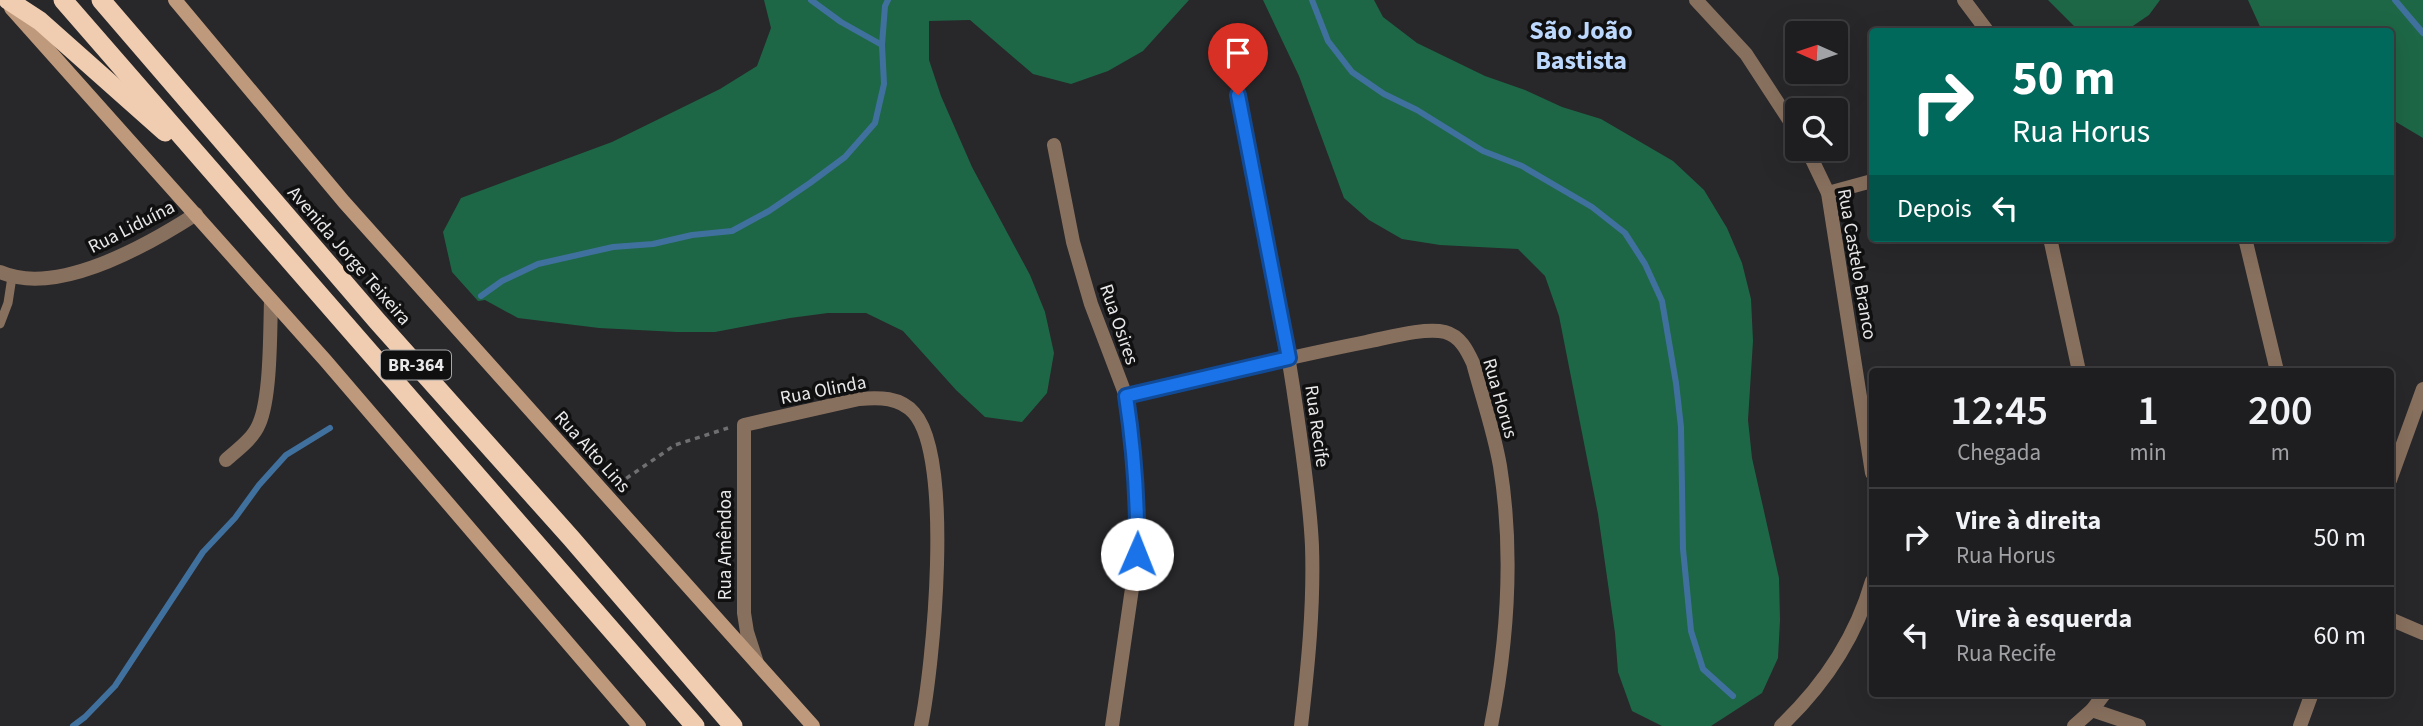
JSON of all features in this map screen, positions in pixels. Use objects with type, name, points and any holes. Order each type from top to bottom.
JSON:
[{"type":"highway","points":[[6,0],[40,21],[190,154],[238,201]]},
{"type":"highway","name":"BR-364","points":[[64,0],[695,726]]},
{"type":"highway","name":"Avenida Jorge Teixeira","points":[[101,0],[377,322],[562,528],[733,726]]},
{"type":"highway","points":[[112,0],[126,28]]},
{"type":"main road","points":[[6,0],[479,538],[639,726]]},
{"type":"main road","name":"Rua Alto Lins","points":[[175,0],[344,202],[813,726]]},
{"type":"street","points":[[1696,0],[1746,54],[1785,114]]},
{"type":"street","points":[[1964,0],[1985,28]]},
{"type":"street","name":"Rua Recife","points":[[1238,95],[1289,358],[1306,479],[1312,544],[1310,645],[1301,726]]},
{"type":"street","name":"Rua Osires","points":[[1054,145],[1073,242],[1095,316],[1126,396],[1134,455],[1137,554],[1112,726]]},
{"type":"street","name":"Rua Castelo Branco","points":[[1813,161],[1828,193],[1869,454]]},
{"type":"street","points":[[1828,193],[1869,182]]},
{"type":"street","name":"Rua Liduína","points":[[6,274],[37,278],[91,269],[117,260],[196,214]]},
{"type":"street","points":[[2051,242],[2078,368]]},
{"type":"street","points":[[2246,242],[2276,368]]},
{"type":"street","points":[[226,460],[251,437],[259,424],[267,377],[271,300]]},
{"type":"street","name":"Rua Horus","points":[[1126,396],[1289,358],[1404,335],[1440,331],[1455,337],[1468,352],[1473,363],[1500,463],[1508,527],[1509,587],[1504,647],[1491,726]]},
{"type":"street","points":[[2394,469],[2423,389]]},
{"type":"street","name":"Rua Olinda","points":[[744,425],[874,397],[887,398],[905,406],[922,425],[932,460],[938,556],[929,679],[921,726]]},
{"type":"street","name":"Rua Amêndoa","points":[[744,425],[744,613],[757,663]]},
{"type":"street","points":[[1781,726],[1834,665],[1852,634],[1869,589]]},
{"type":"street","points":[[2394,621],[2423,633]]},
{"type":"street","points":[[2074,726],[2102,697]]},
{"type":"street","points":[[2300,726],[2311,697]]},
{"type":"street","points":[[2092,710],[2139,726]]},
{"type":"lane","points":[[0,324],[8,303],[6,274]]},
{"type":"path","points":[[604,493],[675,445],[690,438],[744,425]]},
{"type":"green space","points":[[764,0],[1189,0],[1143,51],[1108,71],[1071,84],[1033,74],[970,20],[929,21],[929,60],[941,96],[972,167],[1030,275],[1045,312],[1054,353],[1047,393],[1022,422],[985,417],[956,390],[903,331],[866,313],[828,313],[715,332],[599,328],[518,318],[485,300],[478,301],[452,272],[443,232],[461,198],[612,142],[720,89],[757,66],[771,28]]},
{"type":"green space","points":[[1263,0],[1374,0],[1383,17],[1417,43],[1485,76],[1562,107],[1601,119],[1673,161],[1704,190],[1727,228],[1742,263],[1751,299],[1753,341],[1748,420],[1752,458],[1779,578],[1778,658],[1762,693],[1711,726],[1662,726],[1632,711],[1618,672],[1598,514],[1559,316],[1545,276],[1518,249],[1440,245],[1402,239],[1369,220],[1344,198],[1299,76]]},
{"type":"green space","points":[[2048,0],[2160,0],[2149,15],[2130,28],[2076,28]]},
{"type":"green space","points":[[2248,0],[2423,0],[2423,138],[2394,121],[2394,28],[2261,28]]},
{"type":"waterway","points":[[811,0],[841,22],[882,45]]},
{"type":"waterway","points":[[481,296],[502,281],[538,264],[613,247],[653,244],[692,235],[732,231],[769,211],[810,183],[845,157],[875,123],[884,84],[882,45],[885,6],[888,0]]},
{"type":"waterway","points":[[1312,0],[1328,41],[1352,72],[1384,94],[1417,110],[1483,151],[1522,166],[1592,207],[1625,233],[1645,264],[1662,301],[1676,383],[1681,427],[1683,549],[1691,631],[1703,669],[1733,696]]},
{"type":"waterway","points":[[2395,0],[2423,33]]},
{"type":"waterway","points":[[73,726],[115,686],[203,552],[235,518],[259,485],[286,455],[330,428]]},
{"type":"district","name":"São João Bastista","points":[[1581,45]]},
{"type":"route","points":[[1137,554],[1134,455],[1126,396],[1289,358],[1238,95]]}]
